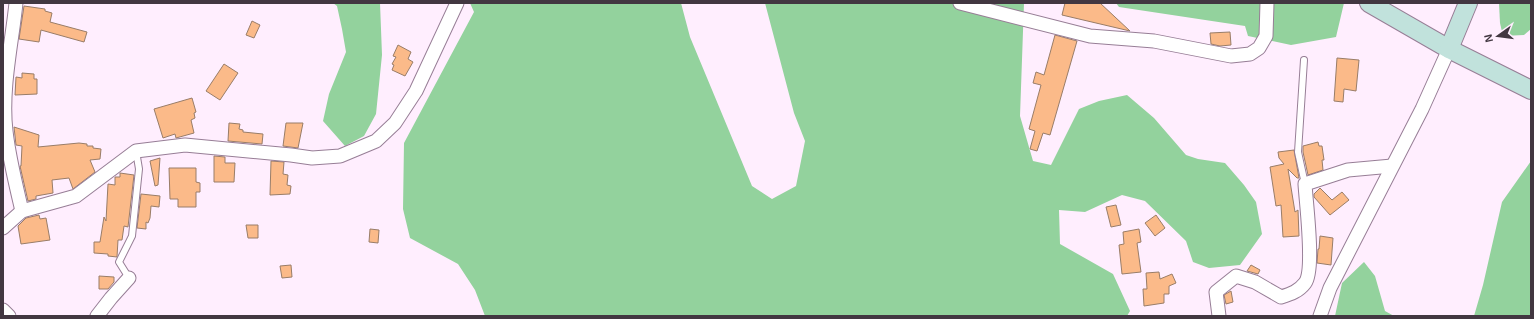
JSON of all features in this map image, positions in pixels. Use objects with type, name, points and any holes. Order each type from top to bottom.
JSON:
[{"type":"street","points":[[16,3],[5,107],[6,131],[22,211]]},
{"type":"street","points":[[3,228],[22,211],[76,196],[136,151],[185,145],[312,158],[340,156],[376,141],[395,123],[416,91],[457,3]]},
{"type":"street","points":[[960,3],[1090,36],[1154,41],[1231,56],[1250,54],[1259,48],[1266,36],[1267,3]]},
{"type":"street","points":[[1369,3],[1449,49],[1531,90]]},
{"type":"street","points":[[1320,316],[1330,288],[1422,109],[1468,3]]},
{"type":"street","points":[[1219,316],[1216,292],[1236,276],[1255,282],[1282,297],[1294,294],[1306,282],[1310,267],[1305,184],[1348,170],[1392,166]]},
{"type":"street","points":[[97,316],[129,278]]},
{"type":"street","points":[[3,310],[9,316]]},
{"type":"lane","points":[[1304,60],[1298,152],[1305,184]]},
{"type":"lane","points":[[129,278],[119,262],[132,236],[139,169],[136,151]]},
{"type":"green space","points":[[333,3],[380,3],[382,55],[376,114],[364,136],[345,146],[323,121],[329,94],[346,52],[337,6]]},
{"type":"green space","points":[[470,3],[681,3],[690,37],[752,186],[772,199],[796,186],[805,141],[794,113],[765,3],[1024,3],[1020,116],[1033,161],[1051,165],[1079,109],[1099,101],[1127,95],[1154,118],[1186,155],[1198,159],[1225,163],[1256,202],[1262,234],[1240,265],[1209,268],[1193,262],[1186,241],[1145,201],[1122,195],[1085,212],[1059,210],[1060,244],[1113,274],[1130,311],[1127,316],[485,316],[475,290],[458,264],[410,238],[403,209],[404,143],[474,12]]},
{"type":"green space","points":[[1116,3],[1344,3],[1336,37],[1291,45],[1248,36],[1245,26],[1119,7]]},
{"type":"green space","points":[[1499,3],[1531,3],[1531,29],[1524,35],[1503,36],[1500,23]]},
{"type":"green space","points":[[1531,161],[1531,316],[1474,316],[1483,285],[1502,202]]},
{"type":"green space","points":[[1364,262],[1375,276],[1385,311],[1394,316],[1335,316],[1342,283]]},
{"type":"building","points":[[1065,3],[1100,3],[1130,31],[1062,15]]},
{"type":"building","points":[[24,6],[45,9],[45,11],[52,13],[50,22],[87,32],[84,42],[41,30],[39,42],[19,39]]},
{"type":"building","points":[[252,21],[260,25],[254,38],[246,35]]},
{"type":"building","points":[[1230,32],[1231,45],[1220,46],[1211,44],[1210,33]]},
{"type":"building","points":[[1055,35],[1077,41],[1050,135],[1043,133],[1037,151],[1030,149],[1035,131],[1029,129],[1041,85],[1033,83],[1036,72],[1044,75]]},
{"type":"building","points":[[398,45],[411,52],[408,59],[413,62],[405,76],[392,70],[394,65],[392,64],[396,57],[393,56]]},
{"type":"building","points":[[1337,58],[1359,60],[1356,91],[1344,89],[1343,102],[1334,101]]},
{"type":"building","points":[[224,64],[238,73],[220,100],[206,91]]},
{"type":"building","points":[[22,73],[34,74],[34,79],[37,79],[37,94],[15,95],[16,77],[22,78]]},
{"type":"building","points":[[192,98],[196,112],[194,113],[195,118],[191,120],[194,133],[176,138],[175,134],[163,138],[154,109]]},
{"type":"building","points":[[229,123],[240,124],[239,129],[243,130],[243,132],[263,134],[262,144],[228,141]]},
{"type":"building","points":[[286,123],[303,123],[298,148],[283,146]]},
{"type":"building","points":[[14,127],[39,135],[38,147],[79,143],[101,149],[100,159],[90,160],[95,172],[73,189],[69,178],[52,180],[53,193],[36,196],[36,199],[28,201],[20,166],[22,146],[16,145]]},
{"type":"building","points":[[1318,142],[1319,146],[1322,146],[1324,160],[1322,160],[1323,170],[1308,175],[1303,146]]},
{"type":"building","points":[[1294,150],[1299,178],[1297,178],[1288,169],[1295,212],[1298,210],[1299,236],[1283,237],[1281,205],[1276,206],[1270,167],[1284,164],[1279,158],[1278,152]]},
{"type":"building","points":[[214,156],[225,157],[225,163],[235,163],[234,182],[214,182]]},
{"type":"building","points":[[160,158],[158,185],[155,186],[150,161]]},
{"type":"building","points":[[271,161],[284,162],[283,174],[288,175],[287,185],[291,186],[290,194],[270,195]]},
{"type":"building","points":[[169,168],[196,168],[196,182],[200,183],[200,192],[196,192],[196,207],[178,207],[178,199],[170,199]]},
{"type":"building","points":[[120,173],[134,175],[128,227],[124,226],[122,240],[118,240],[117,257],[108,256],[108,254],[94,253],[94,242],[100,242],[104,217],[106,221],[108,184],[115,185],[115,177],[120,177]]},
{"type":"building","points":[[1320,188],[1332,200],[1342,192],[1349,200],[1330,215],[1314,197],[1314,194]]},
{"type":"building","points":[[141,194],[160,196],[159,207],[151,206],[150,218],[148,223],[146,222],[146,229],[137,228]]},
{"type":"building","points":[[1116,205],[1121,225],[1111,227],[1106,207]]},
{"type":"building","points":[[39,215],[40,219],[46,218],[50,240],[21,244],[18,226],[26,218]]},
{"type":"building","points":[[1156,215],[1165,228],[1155,236],[1145,223]]},
{"type":"building","points":[[246,225],[258,225],[258,238],[248,238]]},
{"type":"building","points":[[370,229],[379,230],[378,243],[369,242]]},
{"type":"building","points":[[1139,229],[1141,242],[1137,243],[1141,272],[1122,274],[1119,245],[1124,244],[1123,232]]},
{"type":"building","points":[[1320,236],[1333,238],[1331,265],[1317,263]]},
{"type":"building","points":[[291,265],[292,277],[282,278],[280,266]]},
{"type":"building","points":[[1251,265],[1260,270],[1258,274],[1247,271]]},
{"type":"building","points":[[1159,272],[1160,279],[1172,274],[1176,283],[1169,286],[1169,294],[1164,294],[1164,303],[1144,306],[1143,289],[1147,289],[1146,273]]},
{"type":"building","points":[[99,276],[114,277],[114,282],[108,289],[99,289]]},
{"type":"building","points":[[1231,291],[1233,302],[1226,304],[1224,295]]}]
